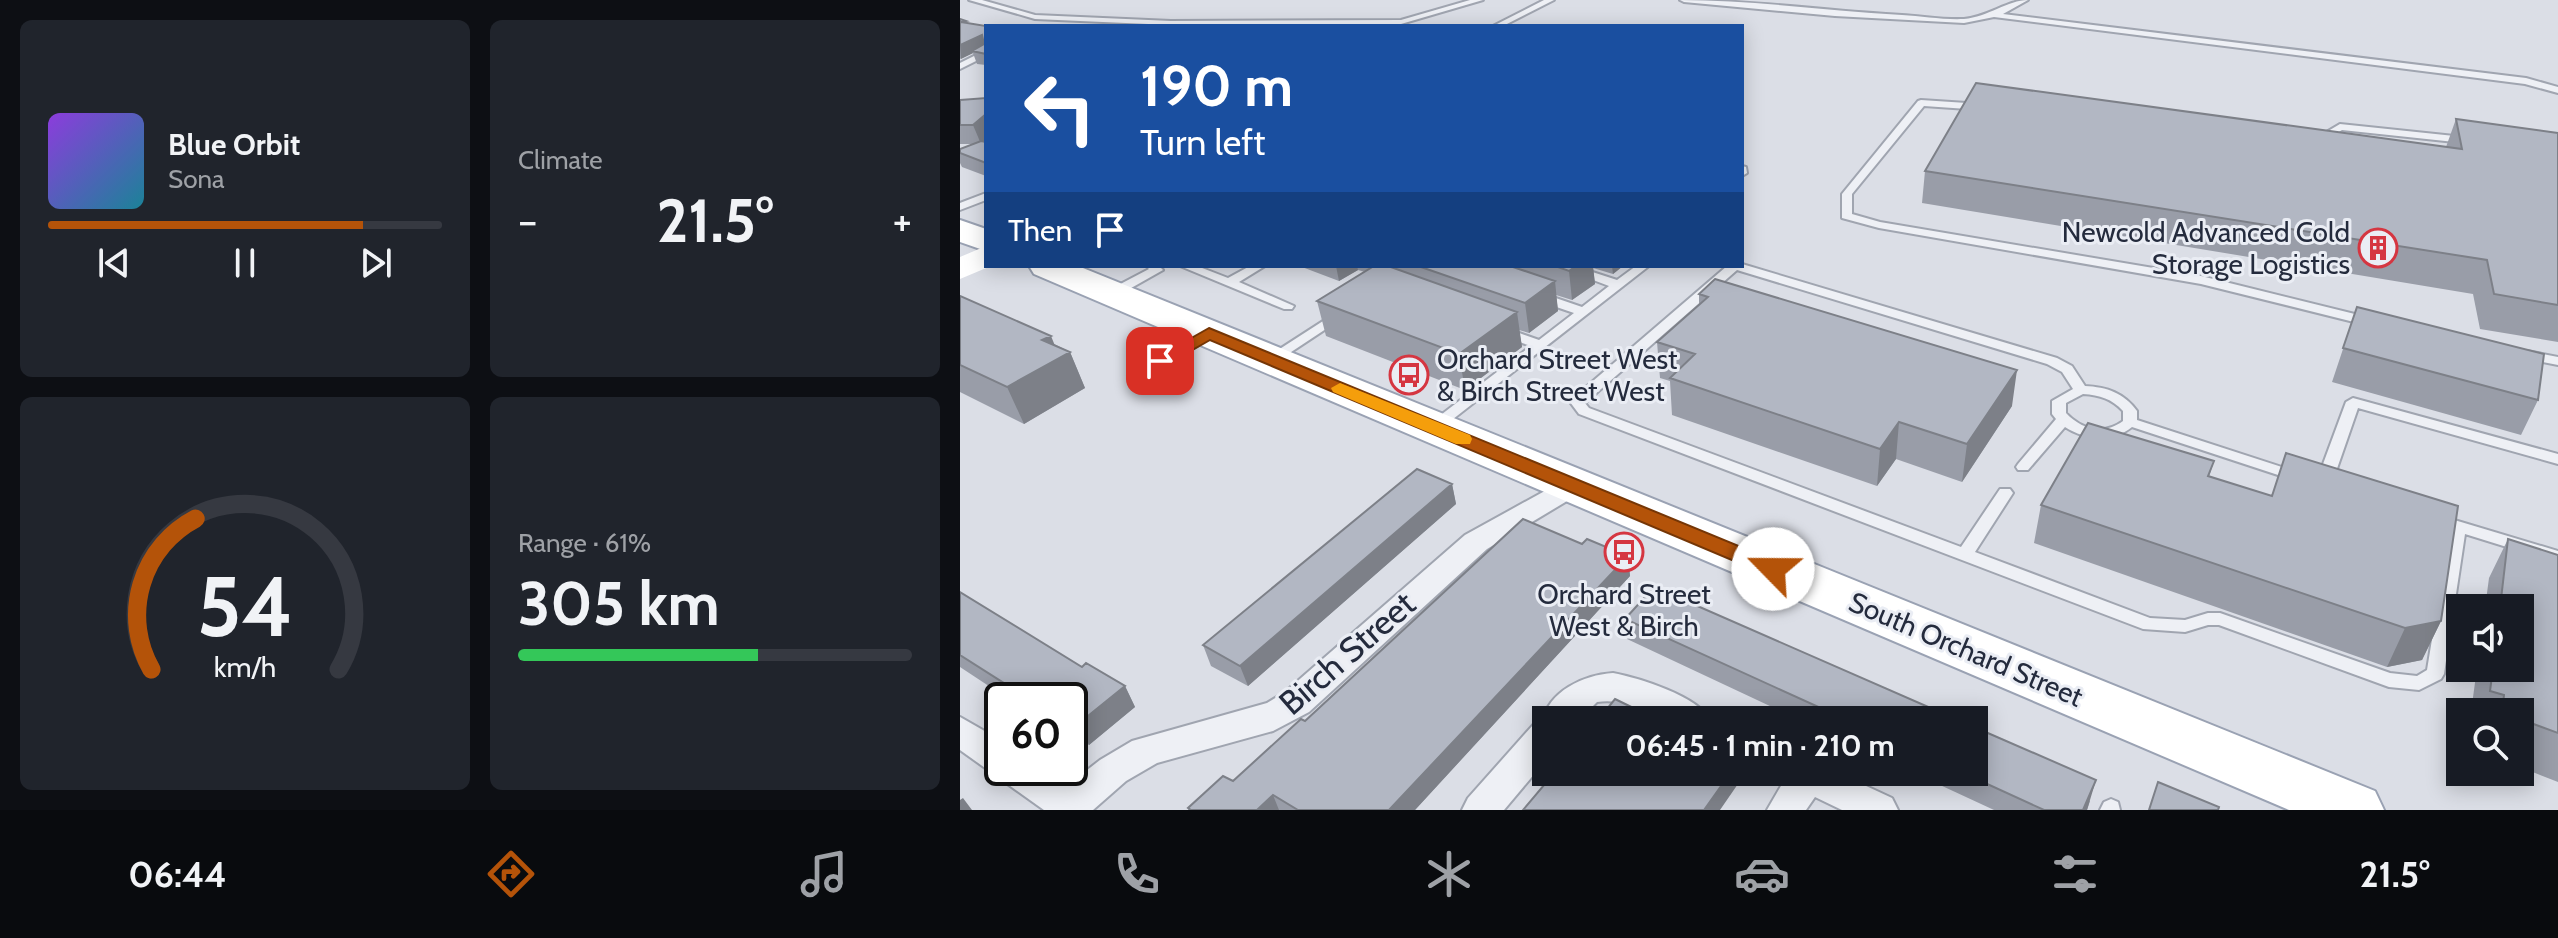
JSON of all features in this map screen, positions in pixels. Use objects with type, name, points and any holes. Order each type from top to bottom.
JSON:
[{"type":"main road","points":[[960,230],[984,240]]},
{"type":"main road","points":[[960,269],[984,257]]},
{"type":"main road","name":"South Orchard Street","points":[[1052,268],[2354,810]]},
{"type":"street","name":"Birch Street","points":[[1069,809],[1141,754],[1173,742],[1236,731],[1277,715],[1297,702],[1476,542],[1572,485]]},
{"type":"street","points":[[1572,706],[1585,692],[1615,686],[1664,706]]},
{"type":"street","points":[[960,731],[984,748]]},
{"type":"street","points":[[1481,810],[1532,751]]},
{"type":"street","points":[[1038,786],[1069,809]]},
{"type":"street","points":[[1786,810],[1798,786]]},
{"type":"street","points":[[1829,786],[1879,810]]},
{"type":"lane","points":[[973,0],[1035,17],[1171,23],[1401,22],[1479,0]]},
{"type":"lane","points":[[1501,24],[1550,0]]},
{"type":"lane","points":[[1684,0],[1934,21],[1964,21],[1994,15],[2024,0]]},
{"type":"lane","points":[[1994,15],[2526,81],[2558,90]]},
{"type":"lane","points":[[960,66],[984,54]]},
{"type":"lane","points":[[1994,109],[1947,102],[1921,103],[1847,194],[1846,216],[2201,280],[2385,327]]},
{"type":"lane","points":[[2306,146],[2340,127],[2483,143]]},
{"type":"lane","points":[[960,207],[984,197]]},
{"type":"lane","points":[[1112,293],[1156,268]]},
{"type":"lane","points":[[1191,268],[1288,306]]},
{"type":"lane","points":[[1229,283],[1255,268]]},
{"type":"lane","points":[[1568,268],[1618,285]]},
{"type":"lane","points":[[1434,427],[1640,268]]},
{"type":"lane","points":[[1734,268],[1577,402],[1584,411],[2149,624],[2185,626],[2220,619],[2389,680],[2419,683],[2435,674],[2458,526]]},
{"type":"lane","points":[[1742,268],[2016,357],[2052,361],[2067,369],[2081,390]]},
{"type":"lane","points":[[1524,291],[1584,312]]},
{"type":"lane","points":[[1270,359],[1344,312]]},
{"type":"lane","points":[[1496,329],[1540,345]]},
{"type":"lane","points":[[1135,375],[1209,333]]},
{"type":"lane","points":[[2515,352],[2558,361]]},
{"type":"lane","points":[[2081,390],[2100,392],[2119,399],[2130,411],[2130,422],[2116,432],[2106,434],[2082,431],[2063,420],[2057,407],[2059,401],[2081,390]]},
{"type":"lane","points":[[2130,422],[2331,487],[2353,402],[2558,459]]},
{"type":"lane","points":[[2023,467],[2063,420]]},
{"type":"lane","points":[[1965,554],[2005,493]]},
{"type":"lane","points":[[2431,518],[2558,557]]},
{"type":"building","points":[[960,19],[966,21],[961,22],[984,26],[984,44],[982,35],[960,45]]},
{"type":"building","points":[[984,44],[984,54],[972,51]]},
{"type":"building","name":"Newcold Advanced Cold Storage Logistics","points":[[1976,83],[2462,149],[2456,119],[2558,133],[2558,305],[2494,294],[2487,260],[1925,171]]},
{"type":"building","points":[[984,98],[984,116],[973,125],[960,125],[960,100]]},
{"type":"building","points":[[984,142],[984,162],[960,153],[960,149]]},
{"type":"building","points":[[1371,268],[1394,268],[1517,312],[1459,354],[1317,301]]},
{"type":"building","points":[[1424,268],[1516,268],[1555,281],[1525,303]]},
{"type":"building","points":[[1715,279],[2017,370],[1967,444],[1899,422],[1880,449],[1670,378],[1695,354],[1657,342],[1708,297],[1699,294]]},
{"type":"building","points":[[960,296],[1051,336],[1042,340],[1070,352],[1007,387],[960,365]]},
{"type":"building","points":[[2357,307],[2544,354],[2538,400],[2343,348]]},
{"type":"building","points":[[2088,423],[2214,461],[2208,476],[2272,496],[2286,453],[2458,506],[2441,621],[2405,628],[2041,505]]},
{"type":"building","points":[[1417,469],[1452,484],[1240,666],[1203,645]]},
{"type":"building","points":[[1523,519],[1582,544],[1587,539],[1628,556],[1389,810],[1298,810],[1273,795],[1257,810],[1188,808],[1223,776],[1233,781],[1301,719],[1305,721]]},
{"type":"building","points":[[2508,539],[2558,555],[2558,733],[2534,724],[2534,698],[2504,698],[2504,695],[2490,691],[2491,682],[2534,682],[2534,594],[2502,594]]},
{"type":"building","points":[[1654,587],[1926,706],[1816,706],[1625,619]]},
{"type":"building","points":[[960,592],[1082,667],[1086,663],[1125,686],[1088,716],[1088,682],[1002,682],[960,655]]},
{"type":"building","points":[[1615,699],[1629,706],[1609,706]]},
{"type":"building","points":[[1988,733],[2096,780],[2083,810],[2044,810],[1988,784]]},
{"type":"building","points":[[2158,782],[2219,807],[2218,810],[2149,810]]},
{"type":"building","points":[[1543,786],[1721,786],[1704,810],[1523,810]]},
{"type":"slow traffic","points":[[1340,388],[1463,439]]},
{"type":"place","name":"Newcold Advanced Cold Storage Logistics","points":[[2378,248]]},
{"type":"place","name":"Orchard Street West & Birch Street West","points":[[1409,375]]},
{"type":"place","name":"Orchard Street West & Birch","points":[[1624,552]]},
{"type":"route","points":[[1160,361],[1209,333],[1773,569]]}]
